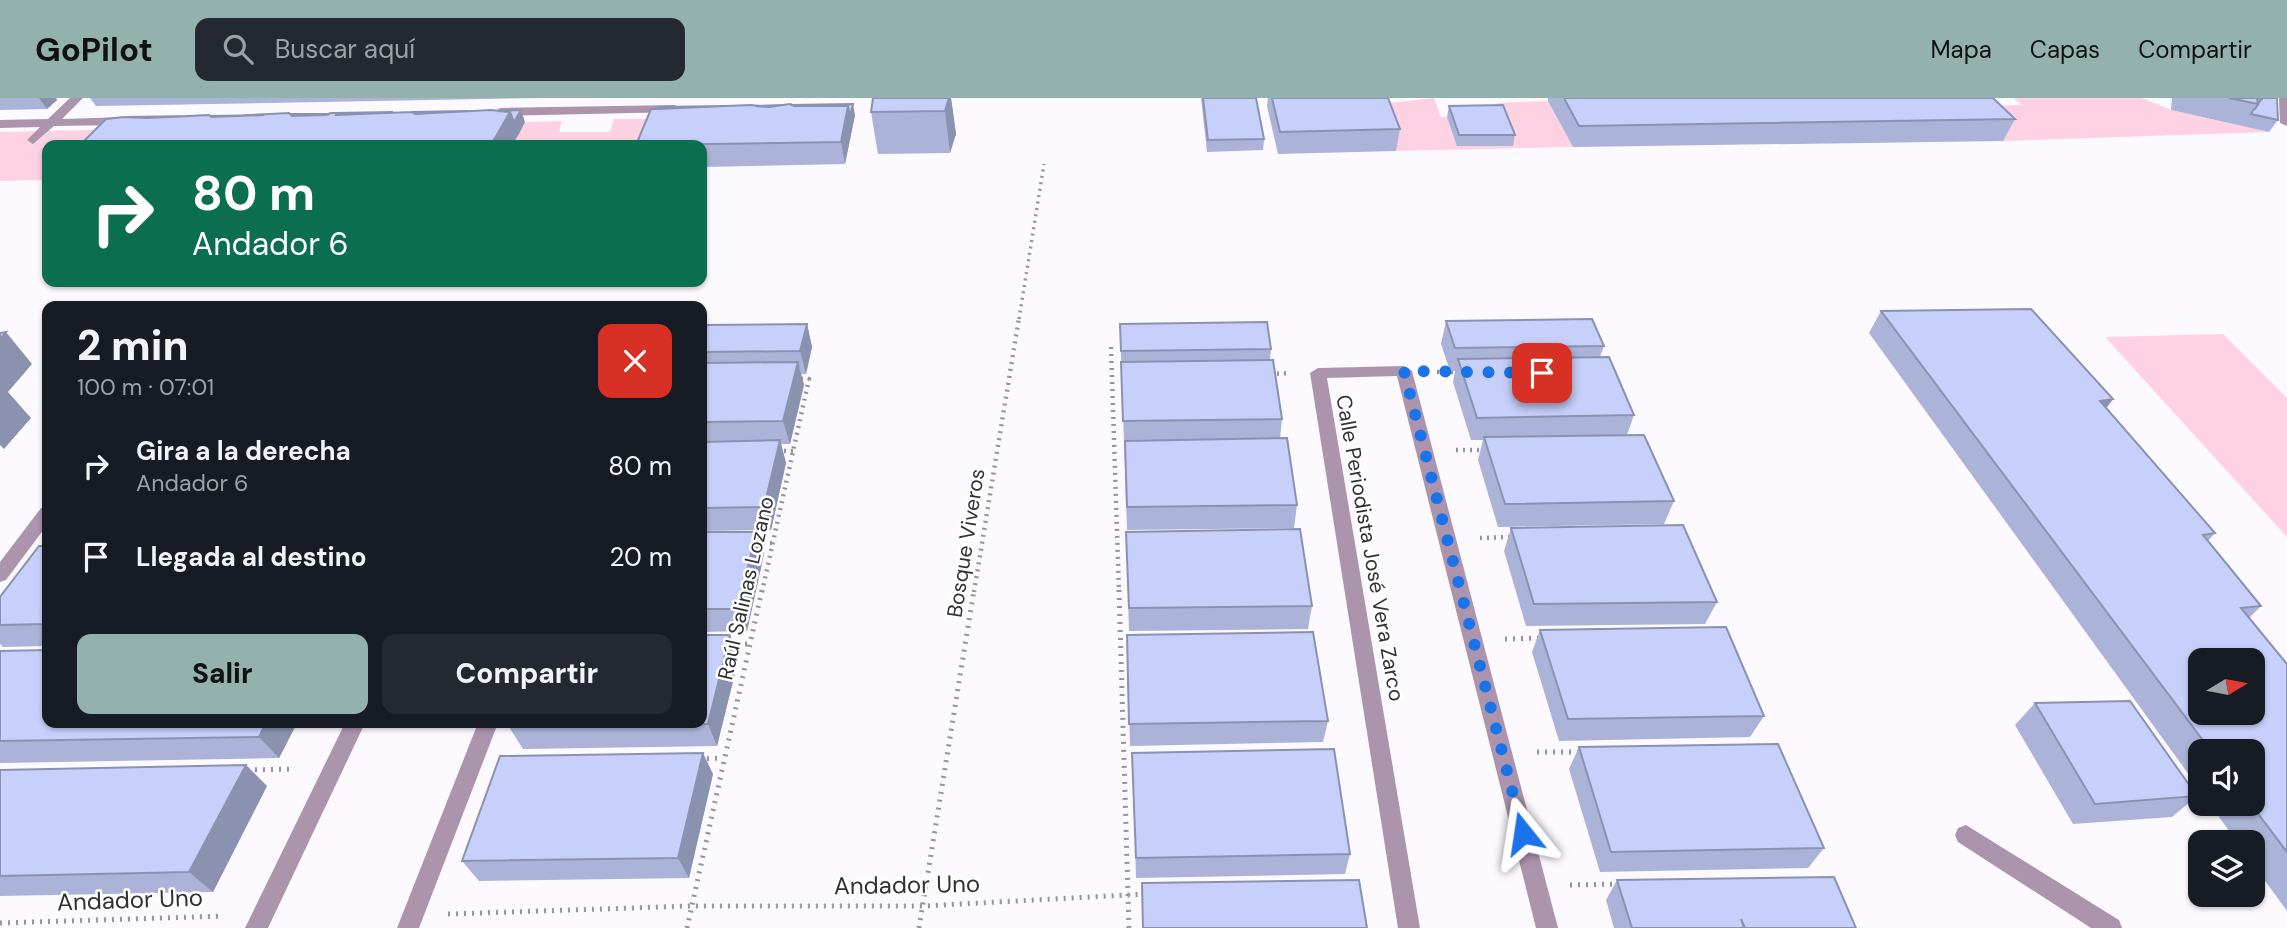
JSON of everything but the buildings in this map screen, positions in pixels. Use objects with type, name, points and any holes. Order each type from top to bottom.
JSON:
[{"type":"street","points":[[33,140],[77,98]]},
{"type":"street","points":[[2285,98],[2286,123]]},
{"type":"street","points":[[481,112],[622,104],[687,109]]},
{"type":"street","points":[[0,124],[133,121]]},
{"type":"street","points":[[1404,371],[1547,928]]},
{"type":"street","name":"Calle Periodista José Vera Zarco","points":[[1404,371],[1318,373],[1409,928]]},
{"type":"street","points":[[0,575],[42,520]]},
{"type":"street","points":[[259,922],[353,728]]},
{"type":"street","points":[[410,922],[486,728]]},
{"type":"street","points":[[1966,835],[2111,928]]},
{"type":"path","name":"Bosque Viveros","points":[[919,928],[1044,164]]},
{"type":"path","points":[[1111,347],[1129,928]]},
{"type":"path","points":[[1404,371],[1473,372]]},
{"type":"path","points":[[1263,374],[1318,373]]},
{"type":"path","name":"Raúl Salinas Lozano","points":[[687,928],[809,379],[795,379]]},
{"type":"path","points":[[1424,451],[1493,450]]},
{"type":"path","points":[[768,451],[794,451]]},
{"type":"path","points":[[1115,456],[1128,455]]},
{"type":"path","points":[[1447,539],[1515,537]]},
{"type":"path","points":[[749,544],[772,543]]},
{"type":"path","points":[[1118,544],[1131,544]]},
{"type":"path","points":[[1473,639],[1555,638]]},
{"type":"path","points":[[726,644],[750,644]]},
{"type":"path","points":[[1120,646],[1134,645]]},
{"type":"path","points":[[1502,752],[1586,752]]},
{"type":"path","points":[[1124,757],[1137,757]]},
{"type":"path","points":[[695,759],[723,758]]},
{"type":"path","points":[[237,770],[334,768]]},
{"type":"path","points":[[1537,886],[1633,884]]},
{"type":"path","name":"Andador Uno","points":[[410,922],[691,906],[923,906],[1156,894]]},
{"type":"path","name":"Andador Uno","points":[[0,923],[259,922]]},
{"type":"shaded area","points":[[1434,98],[1441,117],[1500,116],[1497,103],[1548,101],[1573,147],[1396,151],[1380,104]]},
{"type":"shaded area","points":[[2014,98],[2142,98],[2171,110],[2269,132],[2003,141],[1976,106],[2022,105]]},
{"type":"shaded area","points":[[614,119],[663,119],[654,140],[515,140],[525,122],[562,121],[559,132],[610,132]]},
{"type":"shaded area","points":[[132,129],[121,140],[42,140],[42,180],[0,181],[0,132]]},
{"type":"shaded area","points":[[2223,334],[2287,398],[2287,537],[2105,337]]},
{"type":"route","points":[[1523,833],[1404,371],[1542,373]]}]
